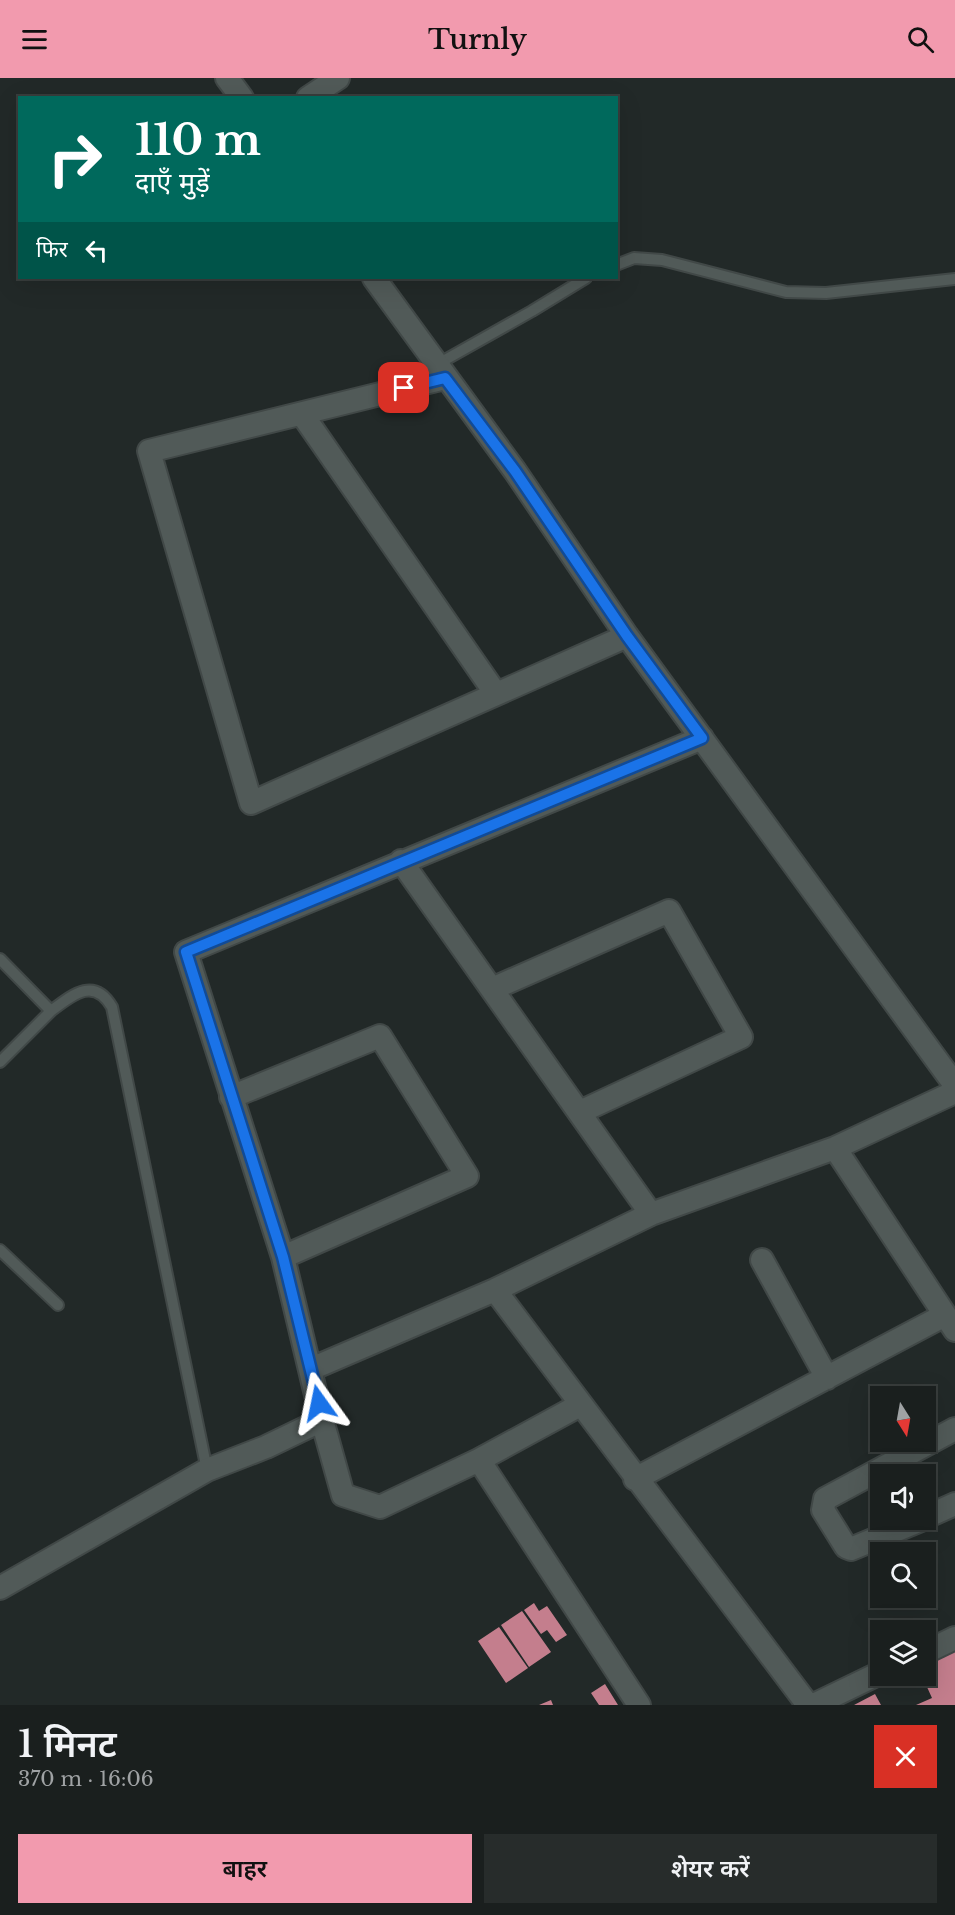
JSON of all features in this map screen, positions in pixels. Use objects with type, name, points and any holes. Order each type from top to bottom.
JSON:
[{"type":"street","points":[[227,78],[240,96]]},
{"type":"street","points":[[311,96],[338,78]]},
{"type":"street","points":[[375,279],[515,471],[627,636],[955,1085]]},
{"type":"street","points":[[440,371],[302,414],[149,451],[251,803],[627,636]]},
{"type":"street","points":[[302,414],[496,694]]},
{"type":"street","points":[[580,1405],[479,1461],[380,1508],[343,1495],[322,1420],[283,1257],[186,952],[702,738]]},
{"type":"street","points":[[401,861],[651,1214]]},
{"type":"street","points":[[492,989],[669,910],[741,1037],[580,1113]]},
{"type":"street","points":[[231,1097],[380,1036],[467,1176],[283,1257]]},
{"type":"street","points":[[311,1369],[495,1290],[651,1214],[835,1149],[955,1092]]},
{"type":"street","points":[[635,1479],[827,1378],[950,1323],[835,1149]]},
{"type":"street","points":[[762,1260],[827,1378]]},
{"type":"street","points":[[495,1290],[635,1479],[808,1705]]},
{"type":"street","points":[[0,1588],[207,1470],[266,1447],[322,1420]]},
{"type":"street","points":[[890,1464],[955,1429]]},
{"type":"street","points":[[479,1461],[639,1705]]},
{"type":"street","points":[[870,1475],[825,1499],[823,1510],[846,1547],[851,1550],[899,1530]]},
{"type":"street","points":[[936,1513],[955,1504]]},
{"type":"street","points":[[936,1647],[955,1638]]},
{"type":"street","points":[[814,1705],[870,1678]]},
{"type":"lane","points":[[618,264],[634,258],[662,260],[786,292],[826,293],[955,279]]},
{"type":"lane","points":[[440,371],[584,279]]},
{"type":"lane","points":[[0,959],[51,1011]]},
{"type":"lane","points":[[0,1062],[51,1011],[77,992],[99,991],[106,996],[112,1007],[207,1470]]},
{"type":"lane","points":[[0,1250],[58,1305]]},
{"type":"building","points":[[534,1603],[539,1611],[547,1606],[567,1635],[556,1642],[547,1630],[541,1634],[524,1610]]},
{"type":"building","points":[[522,1611],[551,1652],[529,1667],[501,1625]]},
{"type":"building","points":[[499,1627],[528,1668],[506,1683],[478,1641]]},
{"type":"building","points":[[955,1642],[955,1705],[916,1705],[932,1698],[927,1686],[936,1686],[936,1651]]},
{"type":"building","points":[[605,1684],[618,1705],[599,1705],[591,1693]]},
{"type":"building","points":[[875,1694],[881,1705],[854,1705]]},
{"type":"building","points":[[551,1700],[553,1705],[539,1705]]},
{"type":"route","points":[[319,1403],[283,1257],[186,952],[702,738],[627,636],[515,471],[445,378],[404,388]]}]
